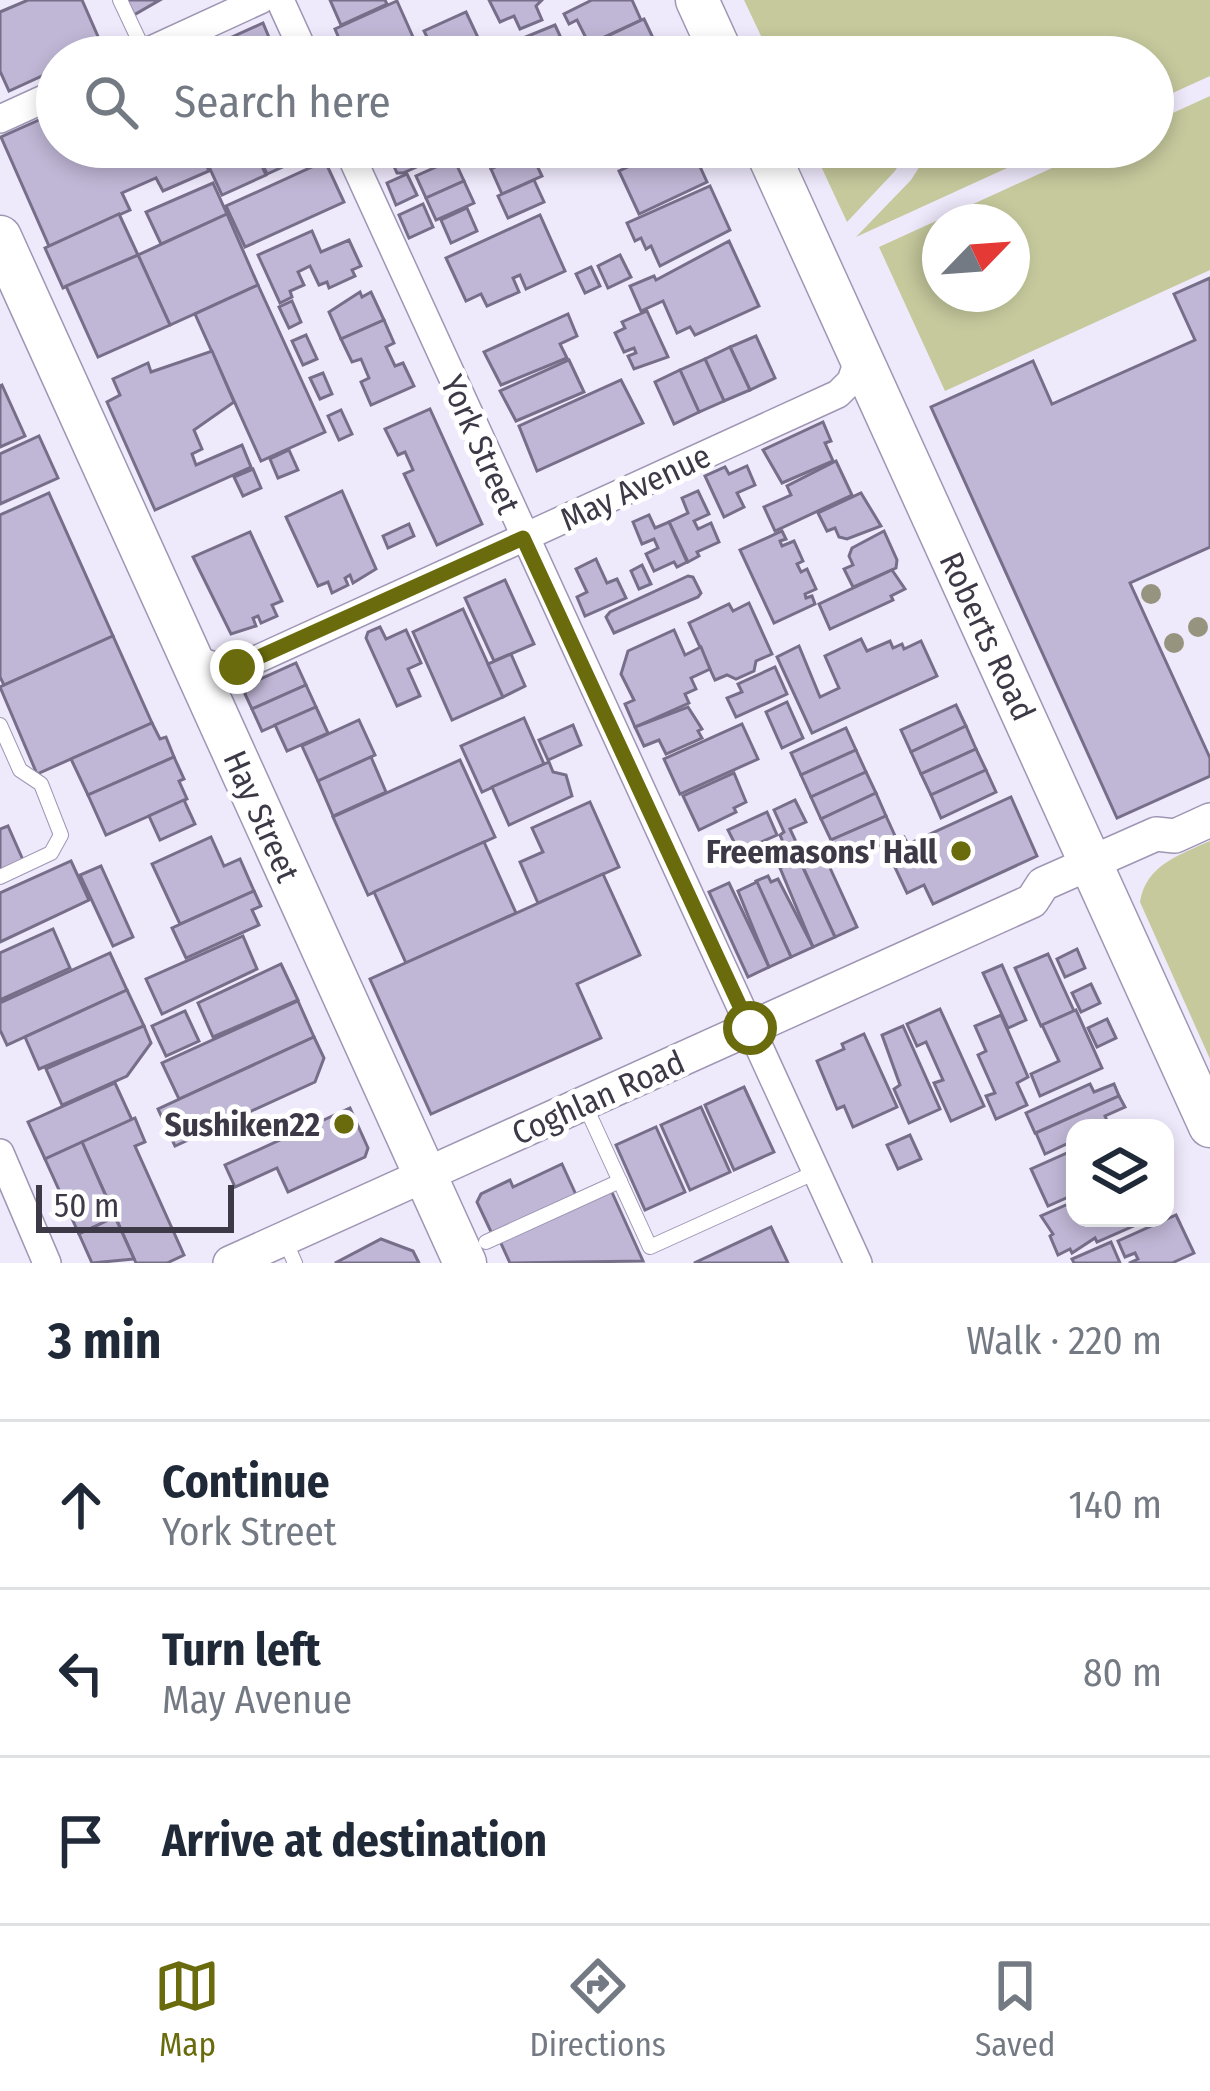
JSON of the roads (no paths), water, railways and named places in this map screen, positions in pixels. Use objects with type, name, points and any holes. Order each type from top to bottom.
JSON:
[{"type":"main road","points":[[698,0],[714,36]]},
{"type":"main road","name":"Roberts Road","points":[[775,168],[1210,1126]]},
{"type":"main road","name":"Hay Street","points":[[0,237],[425,1175],[476,1252]]},
{"type":"street","points":[[181,36],[260,0]]},
{"type":"street","points":[[280,0],[296,36]]},
{"type":"street","points":[[0,119],[36,103]]},
{"type":"street","name":"York Street","points":[[356,168],[858,1263]]},
{"type":"street","name":"May Avenue","points":[[190,658],[220,668],[244,665],[838,394],[851,381],[860,355]]},
{"type":"street","name":"Coghlan Road","points":[[241,1261],[290,1251],[425,1175],[1031,901],[1043,884],[1095,873],[1156,834],[1175,836],[1210,820]]},
{"type":"street","points":[[0,1153],[48,1257]]},
{"type":"lane","points":[[120,0],[133,36]]},
{"type":"lane","points":[[0,725],[20,770],[41,784],[61,835],[51,854],[0,877]]},
{"type":"lane","points":[[584,1103],[650,1247],[816,1172]]},
{"type":"lane","points":[[476,1252],[620,1181]]},
{"type":"place","name":"Freemasons' Hall","points":[[961,851]]},
{"type":"place","name":"Sushiken22","points":[[344,1124]]}]
